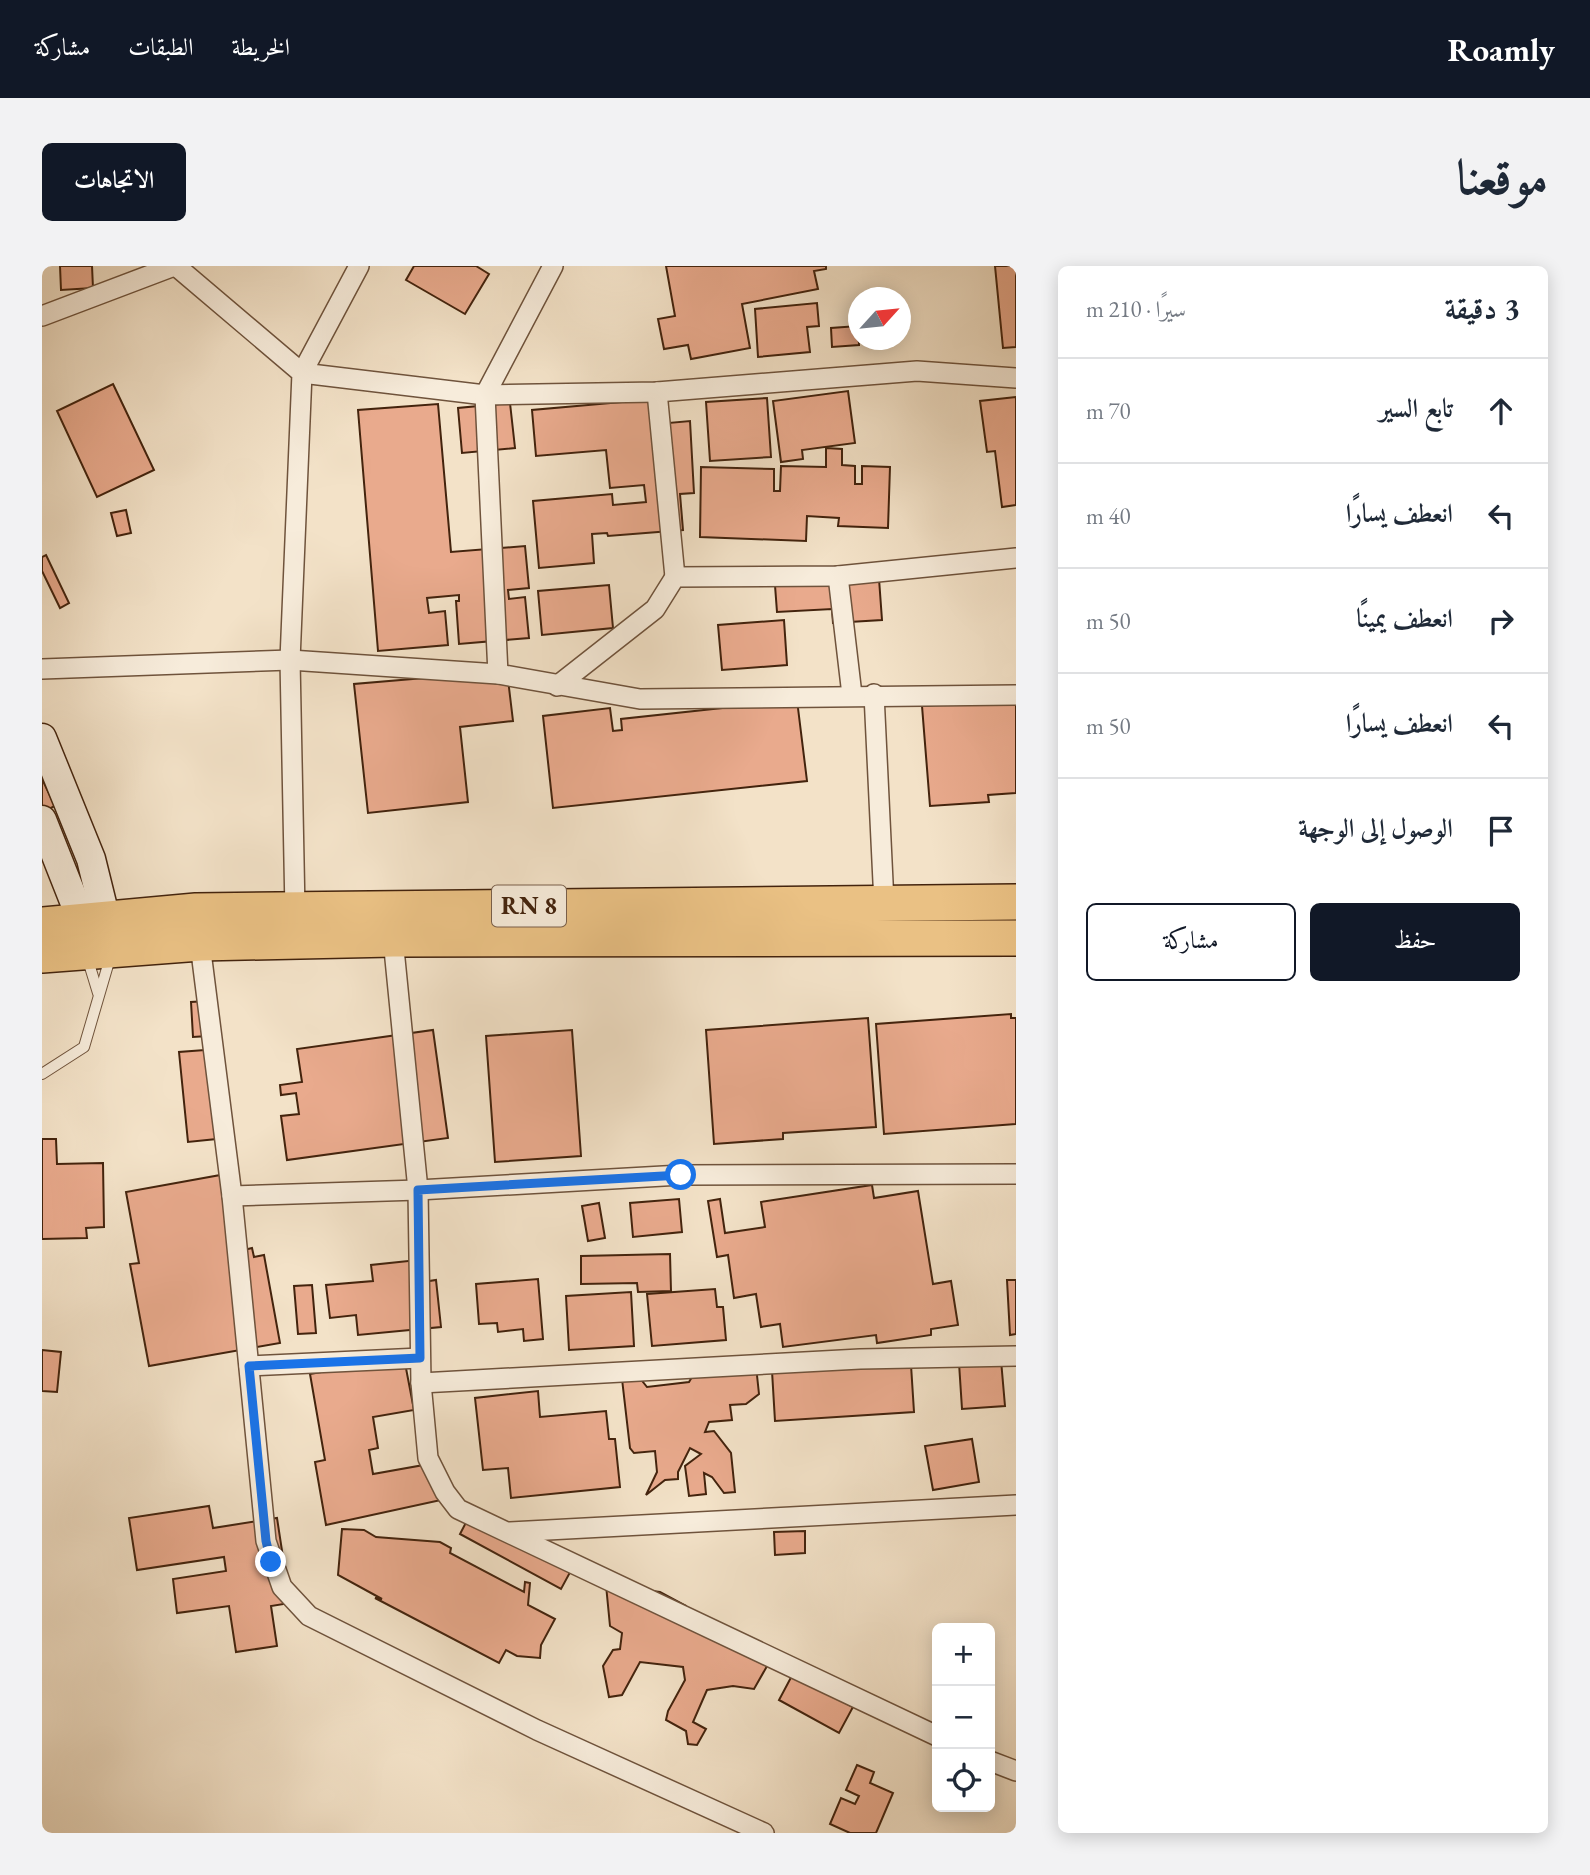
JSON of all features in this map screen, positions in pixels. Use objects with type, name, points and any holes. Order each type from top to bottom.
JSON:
[{"type":"highway","name":"RN 8","points":[[42,925],[97,935],[198,927],[295,911],[1016,902]]},
{"type":"highway","name":"RN 8","points":[[198,927],[393,939],[1016,938]]},
{"type":"highway","name":"RN 8","points":[[42,955],[97,935]]},
{"type":"street","points":[[42,316],[175,266],[303,373],[485,395],[657,392],[918,370],[1016,379]]},
{"type":"street","points":[[295,911],[289,660],[303,373],[359,266]]},
{"type":"street","points":[[498,674],[485,395],[553,266]]},
{"type":"street","points":[[557,686],[655,609],[676,577],[657,392]]},
{"type":"street","points":[[676,577],[838,576],[1016,558]]},
{"type":"street","points":[[838,576],[852,695]]},
{"type":"street","points":[[42,669],[289,660],[498,674],[640,699],[874,694],[1016,695]]},
{"type":"street","points":[[874,694],[884,903]]},
{"type":"street","points":[[42,738],[91,859],[97,935]]},
{"type":"street","points":[[42,820],[97,935]]},
{"type":"street","points":[[198,927],[232,1196],[266,1541],[277,1574],[295,1604],[309,1616],[537,1730],[764,1833]]},
{"type":"street","points":[[393,939],[418,1190],[421,1383],[428,1458],[436,1477],[458,1509],[932,1734]]},
{"type":"street","points":[[232,1196],[418,1190],[681,1175],[1016,1174]]},
{"type":"street","points":[[421,1383],[860,1359],[1016,1356]]},
{"type":"street","points":[[249,1366],[420,1358]]},
{"type":"street","points":[[506,1532],[1016,1505]]},
{"type":"street","points":[[995,1763],[1016,1771]]},
{"type":"lane","points":[[42,1074],[84,1047],[98,993],[97,935]]},
{"type":"lane","points":[[97,935],[98,993]]},
{"type":"building","points":[[60,266],[92,266],[93,288],[61,290]]},
{"type":"building","points":[[414,266],[476,266],[489,274],[465,314],[406,280]]},
{"type":"building","points":[[666,266],[826,266],[826,269],[814,271],[818,289],[742,304],[750,348],[691,359],[688,345],[664,349],[658,319],[675,316]]},
{"type":"building","points":[[995,266],[1016,266],[1016,347],[1003,348]]},
{"type":"building","points":[[817,303],[819,326],[807,327],[810,352],[758,357],[755,309]]},
{"type":"building","points":[[848,327],[848,346],[832,347],[831,328]]},
{"type":"building","points":[[113,384],[154,470],[97,497],[57,411]]},
{"type":"building","points":[[848,391],[855,443],[802,450],[803,459],[781,462],[773,401]]},
{"type":"building","points":[[1016,397],[1016,505],[1002,507],[995,451],[987,452],[980,401]]},
{"type":"building","points":[[667,398],[669,423],[690,421],[694,493],[680,494],[683,530],[608,536],[607,533],[592,534],[594,563],[539,568],[533,501],[612,494],[613,505],[646,502],[644,485],[610,488],[606,450],[536,456],[532,410]]},
{"type":"building","points":[[767,398],[771,457],[710,461],[706,402]]},
{"type":"building","points":[[510,403],[515,448],[462,453],[458,408]]},
{"type":"building","points":[[438,404],[451,552],[525,546],[529,588],[508,590],[509,599],[525,597],[529,638],[459,644],[456,601],[459,601],[459,595],[427,598],[429,613],[445,611],[448,645],[378,651],[358,410]]},
{"type":"building","points":[[826,448],[842,449],[842,465],[855,466],[855,484],[862,484],[862,466],[890,467],[888,528],[838,526],[839,518],[807,516],[806,541],[700,537],[701,467],[774,469],[774,491],[780,491],[781,466],[826,467]]},
{"type":"building","points":[[126,510],[131,533],[117,536],[111,513]]},
{"type":"building","points":[[46,555],[69,603],[60,608],[42,571],[42,557]]},
{"type":"building","points":[[878,565],[882,620],[833,623],[832,609],[777,612],[774,572]]},
{"type":"building","points":[[609,585],[613,628],[542,635],[538,591]]},
{"type":"building","points":[[784,620],[787,665],[722,670],[718,625]]},
{"type":"building","points":[[507,671],[513,721],[460,727],[468,802],[368,813],[354,684]]},
{"type":"building","points":[[1016,699],[1016,793],[988,795],[989,802],[930,806],[922,706]]},
{"type":"building","points":[[797,700],[807,781],[553,808],[543,716],[610,708],[613,731],[622,730],[621,719]]},
{"type":"building","points":[[42,779],[55,806],[42,812]]},
{"type":"building","points":[[207,1001],[208,1036],[193,1037],[191,1002]]},
{"type":"building","points":[[1011,1014],[1011,1018],[1016,1018],[1016,1124],[884,1134],[876,1024]]},
{"type":"building","points":[[868,1018],[876,1127],[783,1133],[783,1139],[714,1144],[706,1030]]},
{"type":"building","points":[[433,1030],[448,1138],[287,1160],[281,1116],[299,1114],[296,1093],[281,1095],[280,1085],[302,1082],[297,1049]]},
{"type":"building","points":[[572,1030],[581,1156],[495,1162],[486,1036]]},
{"type":"building","points":[[218,1049],[226,1138],[188,1142],[179,1052]]},
{"type":"building","points":[[42,1139],[56,1139],[57,1164],[103,1163],[104,1227],[86,1228],[87,1238],[42,1239]]},
{"type":"building","points":[[226,1174],[240,1251],[252,1248],[254,1257],[264,1255],[280,1343],[149,1366],[130,1264],[139,1263],[126,1192]]},
{"type":"building","points":[[872,1185],[874,1198],[918,1191],[933,1284],[951,1281],[958,1325],[931,1329],[931,1335],[877,1343],[876,1335],[783,1347],[780,1324],[761,1327],[756,1294],[734,1298],[728,1255],[717,1257],[708,1201],[720,1199],[725,1233],[765,1227],[761,1202]]},
{"type":"building","points":[[679,1199],[682,1232],[633,1237],[630,1203]]},
{"type":"building","points":[[599,1203],[605,1238],[588,1241],[582,1206]]},
{"type":"building","points":[[670,1254],[671,1291],[638,1292],[637,1283],[581,1284],[581,1256]]},
{"type":"building","points":[[427,1259],[429,1281],[436,1280],[441,1327],[358,1335],[356,1315],[330,1318],[326,1285],[373,1281],[371,1265]]},
{"type":"building","points":[[538,1279],[543,1339],[524,1341],[523,1329],[498,1332],[497,1323],[479,1324],[476,1284]]},
{"type":"building","points":[[1007,1280],[1016,1280],[1016,1334],[1010,1335]]},
{"type":"building","points":[[312,1285],[316,1333],[298,1334],[294,1286]]},
{"type":"building","points":[[715,1289],[717,1307],[723,1307],[726,1340],[652,1346],[647,1294]]},
{"type":"building","points":[[631,1292],[634,1346],[569,1350],[566,1296]]},
{"type":"building","points":[[42,1350],[61,1352],[57,1392],[42,1391]]},
{"type":"building","points":[[1001,1360],[1005,1406],[962,1409],[959,1363]]},
{"type":"building","points":[[372,1363],[405,1363],[414,1410],[373,1417],[378,1448],[369,1450],[373,1474],[435,1463],[441,1500],[326,1525],[315,1462],[325,1460],[310,1374]]},
{"type":"building","points":[[911,1365],[914,1412],[775,1421],[772,1371]]},
{"type":"building","points":[[756,1366],[759,1394],[746,1404],[730,1405],[732,1420],[709,1422],[705,1432],[714,1431],[731,1453],[735,1492],[724,1493],[712,1477],[704,1473],[706,1494],[689,1496],[685,1466],[701,1454],[690,1448],[678,1472],[678,1479],[665,1480],[646,1495],[657,1472],[655,1451],[634,1453],[630,1448],[622,1379],[639,1377],[647,1387],[689,1382],[692,1377]]},
{"type":"building","points":[[538,1391],[540,1417],[606,1411],[609,1439],[615,1439],[620,1487],[511,1498],[508,1468],[483,1470],[475,1398]]},
{"type":"building","points":[[972,1439],[979,1482],[933,1490],[925,1446]]},
{"type":"building","points":[[209,1506],[213,1528],[277,1518],[290,1603],[271,1606],[277,1646],[236,1652],[229,1606],[177,1613],[173,1579],[226,1571],[224,1557],[137,1570],[129,1518]]},
{"type":"building","points":[[473,1509],[574,1565],[561,1589],[460,1534]]},
{"type":"building","points":[[342,1529],[364,1530],[376,1537],[440,1542],[451,1548],[450,1553],[524,1592],[525,1582],[530,1583],[528,1605],[555,1619],[541,1645],[540,1658],[517,1656],[506,1650],[499,1663],[375,1598],[382,1599],[338,1575]]},
{"type":"building","points":[[805,1531],[805,1553],[775,1555],[774,1532]]},
{"type":"building","points":[[606,1585],[660,1592],[686,1606],[687,1613],[775,1652],[754,1689],[733,1686],[707,1690],[693,1722],[706,1729],[697,1745],[688,1744],[686,1731],[666,1720],[685,1680],[683,1667],[640,1662],[622,1695],[609,1697],[603,1666],[613,1650],[620,1649],[622,1633],[610,1626]]},
{"type":"building","points":[[796,1668],[824,1691],[853,1707],[839,1733],[779,1700]]},
{"type":"building","points":[[857,1765],[874,1772],[870,1783],[893,1793],[876,1833],[850,1833],[830,1824],[841,1798],[855,1804],[859,1796],[846,1790]]},
{"type":"route","points":[[271,1562],[266,1541],[249,1366],[420,1358],[418,1190],[681,1175]]}]
